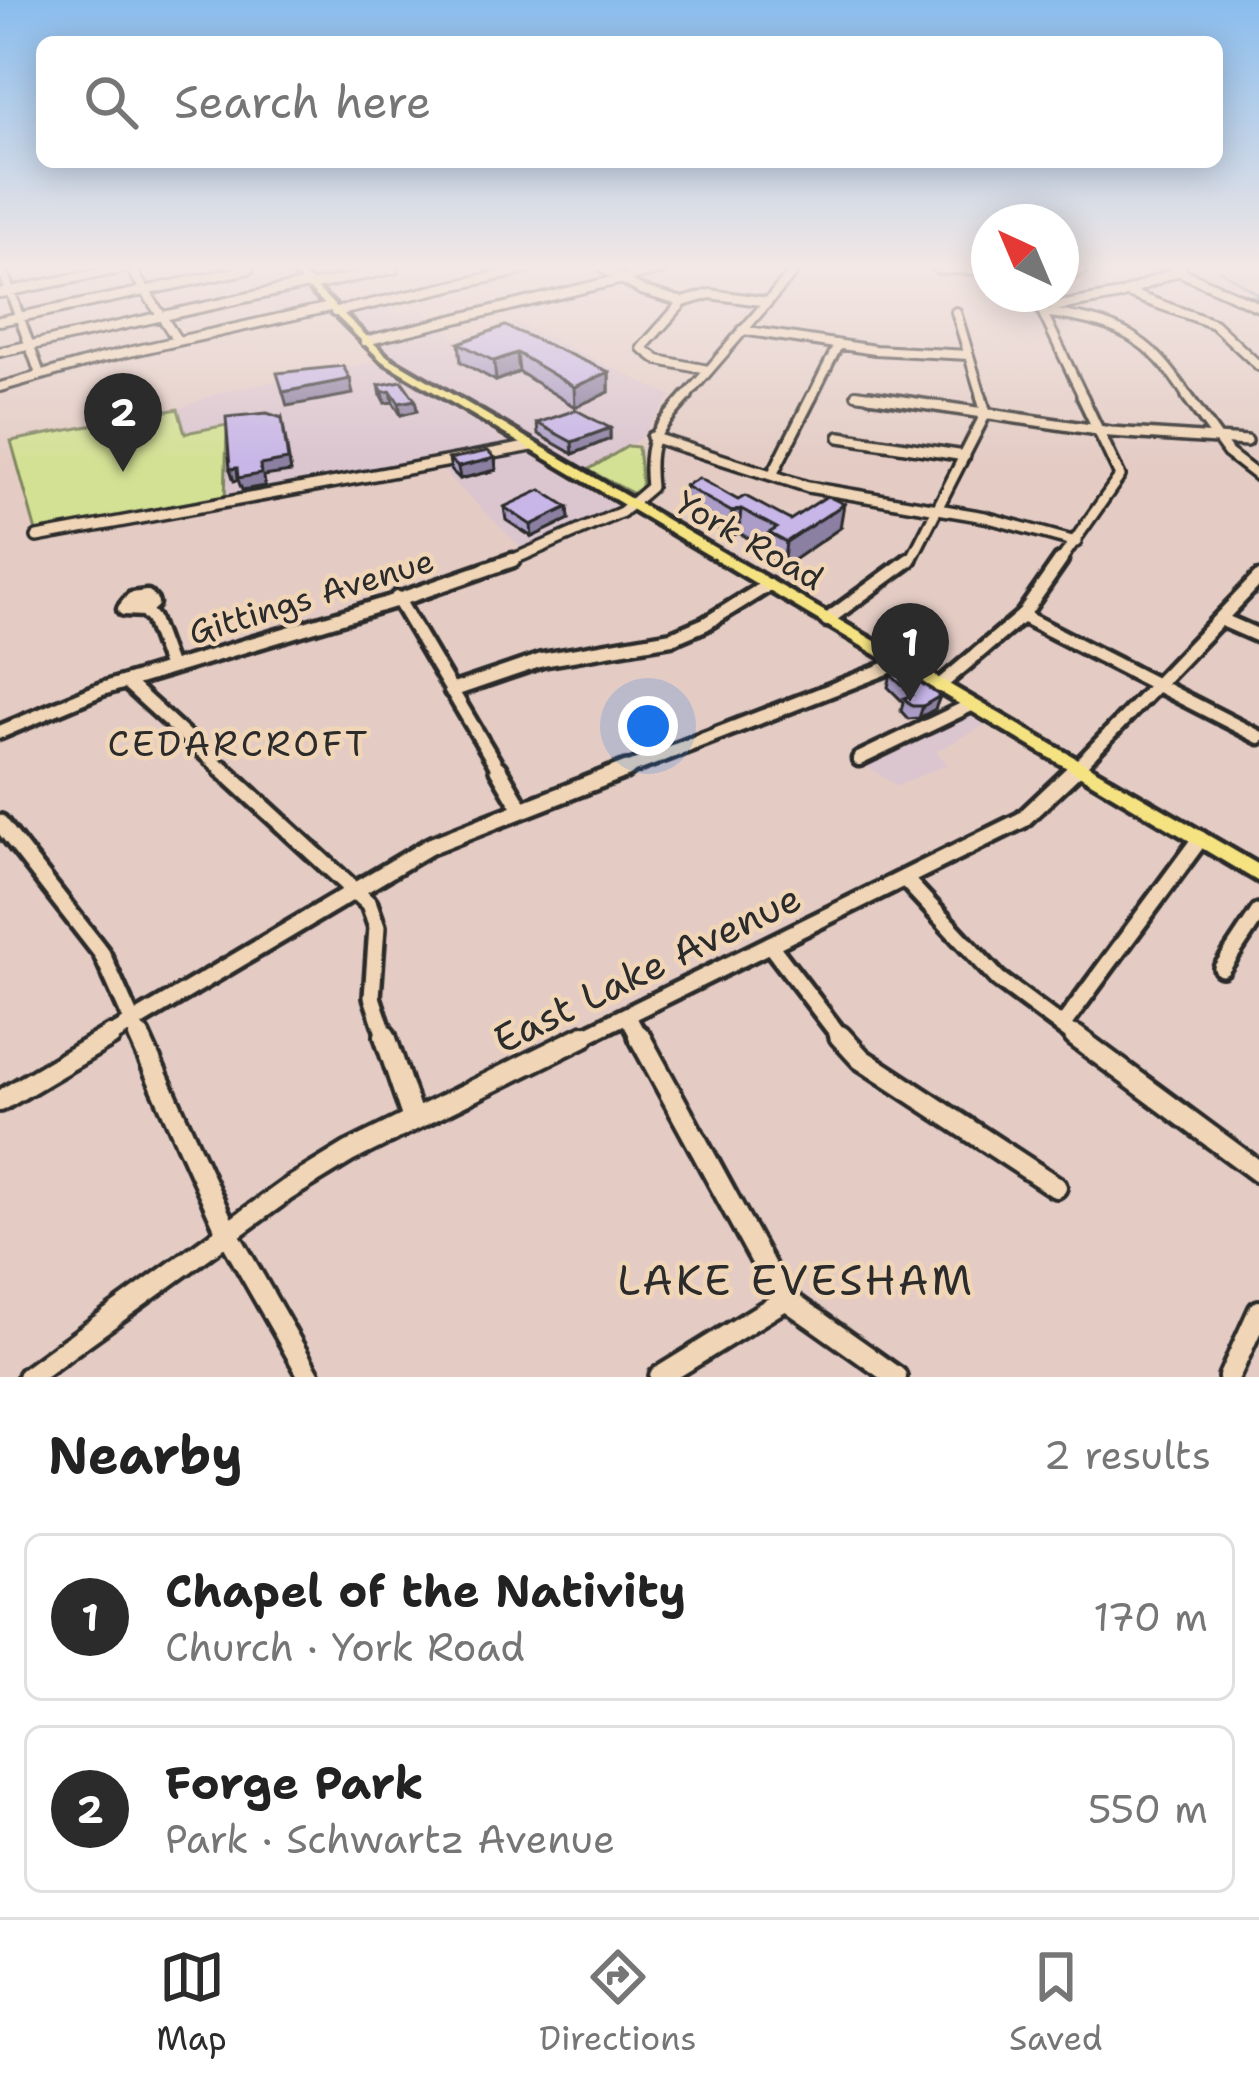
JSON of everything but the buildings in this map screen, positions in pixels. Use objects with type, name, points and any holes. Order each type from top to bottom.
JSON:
[{"type":"main road","name":"York Road","points":[[357,333],[385,359],[1259,874]]},
{"type":"street","points":[[24,333],[40,374]]},
{"type":"street","points":[[0,352],[75,333]]},
{"type":"street","points":[[173,333],[177,340]]},
{"type":"street","points":[[0,387],[211,333]]},
{"type":"street","points":[[365,341],[396,333]]},
{"type":"street","points":[[652,333],[642,349],[659,360],[708,370]]},
{"type":"street","points":[[635,507],[652,484],[647,450],[652,437],[739,333]]},
{"type":"street","points":[[763,333],[970,356]]},
{"type":"street","points":[[827,620],[907,563],[986,412],[963,333]]},
{"type":"street","points":[[939,686],[1022,616],[1120,476],[1056,333]]},
{"type":"street","points":[[1124,333],[1150,343],[1177,374],[1229,454],[1259,477]]},
{"type":"street","points":[[1225,333],[1259,366]]},
{"type":"street","points":[[772,475],[838,345]]},
{"type":"street","points":[[1241,346],[1259,347]]},
{"type":"street","points":[[856,394],[1100,430],[1247,440]]},
{"type":"street","points":[[652,437],[832,492],[940,506],[1012,521],[1076,542]]},
{"type":"street","points":[[840,437],[965,456]]},
{"type":"street","points":[[38,537],[532,446]]},
{"type":"street","name":"Gittings Avenue","points":[[0,732],[127,682],[557,547],[635,507]]},
{"type":"street","name":"East Lake Avenue","points":[[28,1377],[316,1171],[1011,827],[1078,768],[1258,580]]},
{"type":"street","points":[[451,691],[542,661],[672,638],[705,624],[768,585]]},
{"type":"street","points":[[397,598],[522,810]]},
{"type":"street","points":[[144,610],[152,619],[170,668]]},
{"type":"street","points":[[1022,616],[1259,737]]},
{"type":"street","points":[[1220,619],[1259,636]]},
{"type":"street","points":[[0,1101],[430,846],[900,663]]},
{"type":"street","points":[[127,682],[369,904],[377,927],[372,997],[413,1119]]},
{"type":"street","points":[[859,759],[971,705]]},
{"type":"street","points":[[0,823],[81,922],[133,1022],[227,1232],[310,1377]]},
{"type":"street","points":[[1062,1027],[1200,839]]},
{"type":"street","points":[[904,878],[980,963],[1259,1172]]},
{"type":"street","points":[[1222,968],[1259,912]]},
{"type":"street","points":[[770,945],[821,1016],[861,1059],[1056,1187]]},
{"type":"street","points":[[627,1015],[786,1299],[896,1377]]},
{"type":"street","points":[[660,1377],[786,1299]]},
{"type":"street","points":[[1229,1377],[1259,1311]]},
{"type":"shaded area","points":[[370,333],[449,333],[456,339],[478,333],[539,333],[671,396],[640,439],[588,470],[395,357]]},
{"type":"shaded area","points":[[376,362],[512,445],[225,504],[226,425],[184,433],[178,409],[217,393]]},
{"type":"shaded area","points":[[526,452],[620,508],[527,553],[440,468]]},
{"type":"shaded area","points":[[960,711],[985,725],[936,751],[947,764],[897,786],[858,760]]},
{"type":"green space","points":[[178,409],[185,433],[227,425],[225,504],[37,535],[11,441]]},
{"type":"green space","points":[[628,446],[638,447],[642,484],[636,495],[588,470]]},
{"type":"place","name":"Forge Park","points":[[123,472]]},
{"type":"place","name":"Chapel of the Nativity","points":[[910,702]]},
{"type":"district","name":"CEDARCROFT","points":[[239,743]]},
{"type":"district","name":"LAKE EVESHAM","points":[[796,1280]]}]
